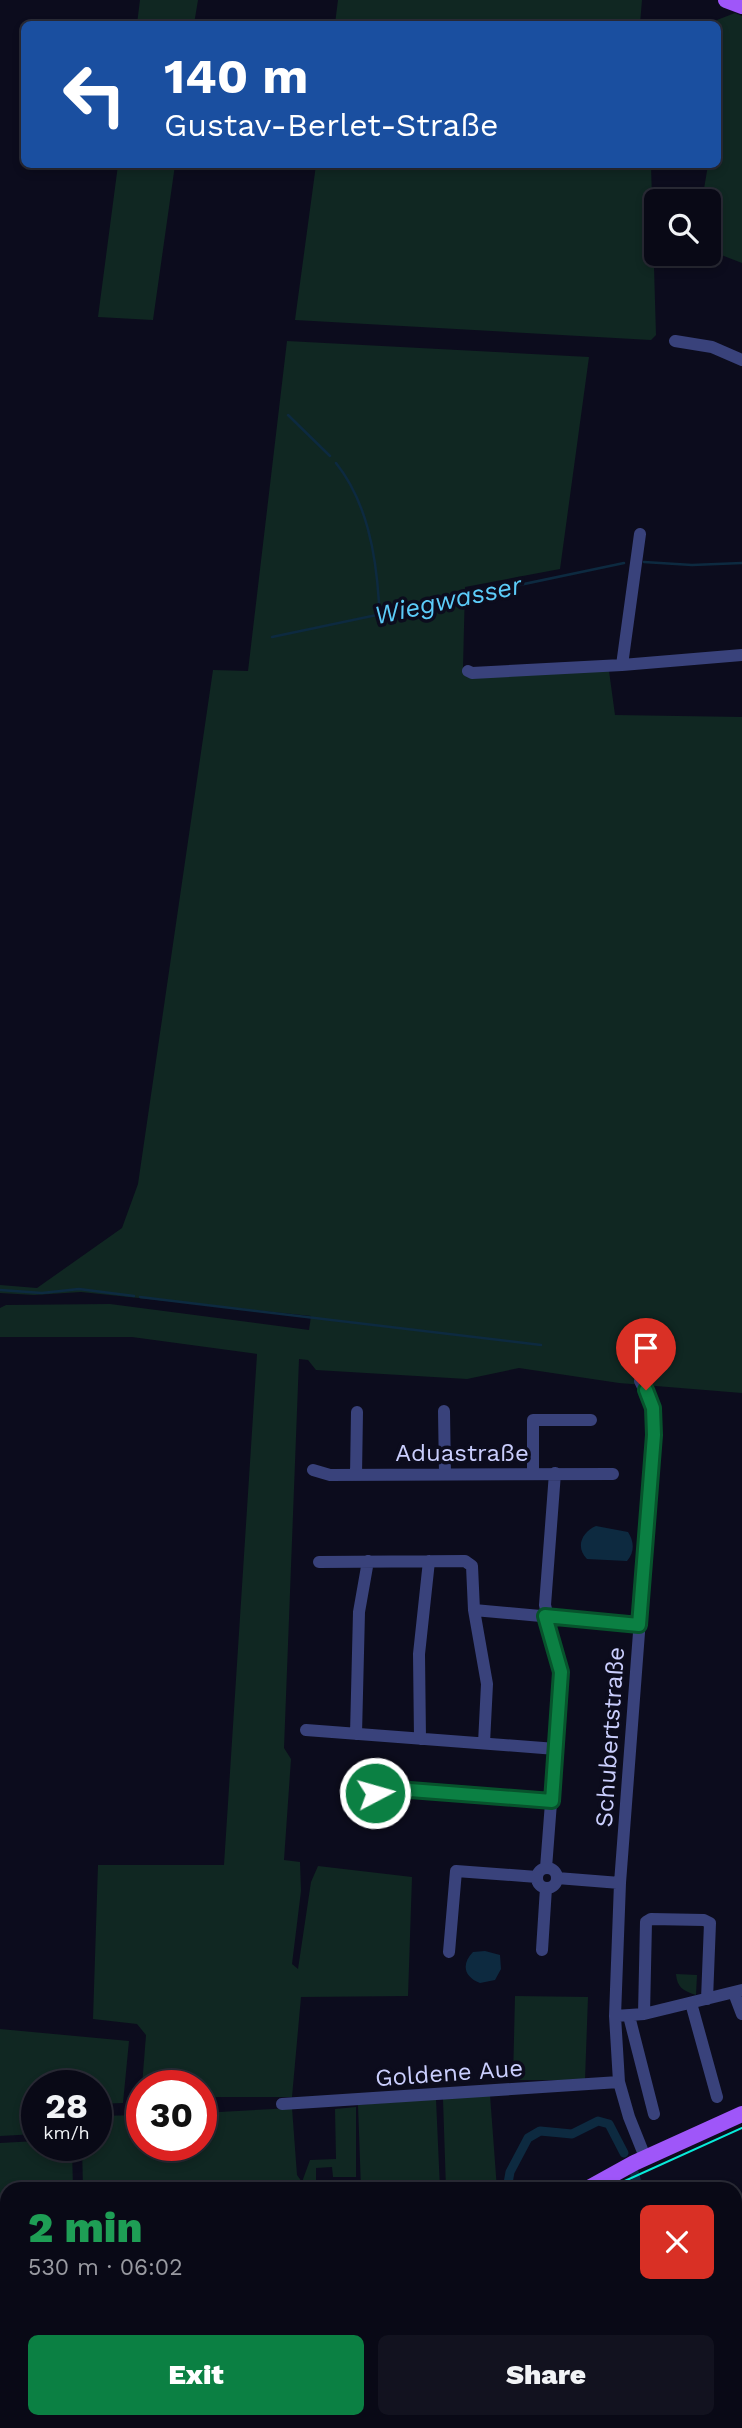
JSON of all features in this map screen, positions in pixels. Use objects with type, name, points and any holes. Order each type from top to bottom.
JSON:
[{"type":"main road","points":[[726,0],[742,6]]},
{"type":"main road","points":[[600,2182],[645,2157],[742,2114]]},
{"type":"street","points":[[675,341],[712,346],[742,360]]},
{"type":"street","points":[[622,665],[640,534]]},
{"type":"street","points":[[468,671],[472,673],[622,665],[742,655]]},
{"type":"street","name":"Schubertstraße","points":[[640,1381],[650,1400],[655,1420],[620,1882],[615,2016],[618,2082],[645,2157]]},
{"type":"street","points":[[356,1475],[357,1412]]},
{"type":"street","points":[[444,1412],[445,1474]]},
{"type":"street","points":[[533,1474],[533,1420],[591,1420]]},
{"type":"street","name":"Aduastraße","points":[[313,1470],[330,1475],[613,1474]]},
{"type":"street","points":[[555,1473],[545,1616],[561,1672],[552,1801],[540,1885],[546,1888],[552,1886],[557,1878]]},
{"type":"street","points":[[420,1739],[419,1654],[429,1561]]},
{"type":"street","points":[[319,1562],[465,1561],[472,1566],[474,1611],[487,1684],[484,1744]]},
{"type":"street","points":[[356,1734],[359,1612],[368,1562]]},
{"type":"street","points":[[474,1611],[639,1625]]},
{"type":"street","points":[[306,1730],[556,1749]]},
{"type":"street","points":[[375,1793],[384,1788],[552,1801]]},
{"type":"street","points":[[449,1952],[456,1871],[555,1872],[557,1878]]},
{"type":"street","points":[[557,1878],[620,1882]]},
{"type":"street","points":[[542,1950],[546,1888]]},
{"type":"street","points":[[644,2014],[646,1922],[651,1919],[704,1920],[710,1923],[707,1999]]},
{"type":"street","points":[[615,2016],[644,2014],[738,1991],[742,2014]]},
{"type":"street","points":[[691,2003],[717,2097]]},
{"type":"street","points":[[629,2016],[654,2114]]},
{"type":"street","name":"Goldene Aue","points":[[282,2104],[618,2082]]},
{"type":"green space","points":[[140,0],[198,0],[194,21],[137,21]]},
{"type":"green space","points":[[338,0],[642,0],[640,21],[335,21]]},
{"type":"green space","points":[[735,13],[742,16],[742,263],[721,255],[721,189],[704,189],[708,168],[721,168],[721,21],[716,21]]},
{"type":"green space","points":[[118,168],[175,168],[153,320],[98,317]]},
{"type":"green space","points":[[316,168],[651,168],[652,189],[644,189],[644,266],[654,266],[656,335],[651,340],[295,320]]},
{"type":"green space","points":[[287,341],[589,357],[560,569],[465,587],[463,667],[467,677],[609,671],[615,715],[742,717],[742,1393],[619,1383],[519,1368],[467,1379],[316,1370],[308,1360],[299,1359],[284,1748],[291,1759],[284,1860],[300,1862],[301,1891],[292,1964],[298,1969],[311,1882],[318,1866],[412,1877],[408,1996],[301,1997],[292,2097],[217,2097],[217,2070],[143,2070],[146,2035],[137,2024],[93,2019],[98,1865],[224,1865],[257,1354],[132,1337],[0,1337],[0,1308],[6,1305],[110,1304],[309,1330],[311,1316],[81,1292],[34,1295],[0,1293],[0,1285],[37,1288],[122,1228],[138,1184],[213,670],[248,671]]},
{"type":"green space","points":[[676,1974],[697,1975],[696,1995],[681,1988]]},
{"type":"green space","points":[[515,1996],[588,1997],[585,2080],[513,2080]]},
{"type":"green space","points":[[0,2029],[129,2041],[123,2103],[112,2103],[112,2070],[21,2070],[21,2135],[0,2136]]},
{"type":"green space","points":[[490,2095],[496,2182],[446,2182],[443,2099]]},
{"type":"green space","points":[[436,2099],[440,2182],[361,2182],[358,2105]]},
{"type":"green space","points":[[356,2107],[356,2177],[333,2177],[332,2167],[316,2168],[316,2182],[302,2182],[310,2160],[336,2159],[335,2109]]},
{"type":"green space","points":[[292,2108],[297,2175],[302,2182],[83,2182],[82,2161],[112,2161],[112,2116],[126,2115],[126,2161],[217,2161],[217,2112]]},
{"type":"green space","points":[[21,2142],[21,2161],[72,2161],[73,2182],[0,2182],[0,2143]]},
{"type":"water","points":[[596,1526],[628,1532],[633,1546],[627,1561],[587,1559],[581,1550],[582,1540],[587,1532]]},
{"type":"water","points":[[485,1951],[500,1955],[501,1969],[495,1980],[480,1983],[470,1977],[466,1966],[473,1952]]},
{"type":"waterway","points":[[288,415],[330,456]]},
{"type":"waterway","points":[[336,463],[355,494],[368,529],[379,603]]},
{"type":"waterway","name":"Wiegwasser","points":[[644,562],[692,565],[742,563]]},
{"type":"waterway","name":"Wiegwasser","points":[[272,637],[624,563]]},
{"type":"waterway","points":[[0,1290],[42,1293],[79,1289],[134,1296]]},
{"type":"waterway","points":[[140,1297],[541,1345]]},
{"type":"waterway","points":[[508,2182],[510,2172],[528,2138],[540,2131],[572,2134],[598,2121],[609,2124],[624,2153]]},
{"type":"waterway","points":[[634,2172],[637,2182]]},
{"type":"tram line","points":[[622,2182],[742,2128]]},
{"type":"route","points":[[375,1793],[384,1788],[552,1801],[561,1672],[545,1616],[639,1625],[655,1420],[646,1390]]}]
